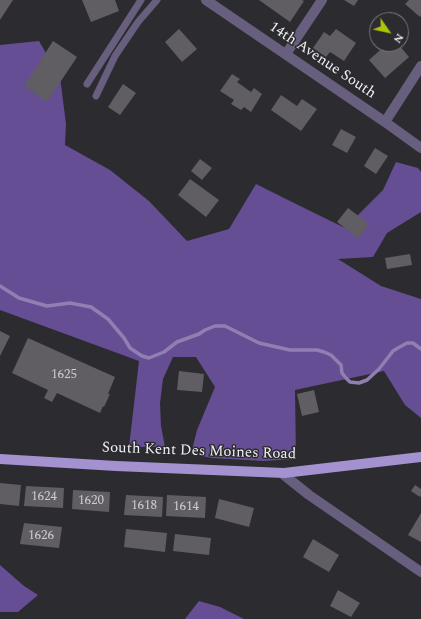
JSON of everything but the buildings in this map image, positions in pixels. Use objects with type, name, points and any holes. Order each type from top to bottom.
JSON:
[{"type":"main road","name":"South Kent Des Moines Road","points":[[0,459],[116,466],[284,472],[421,457]]},
{"type":"street","name":"14th Avenue South","points":[[206,0],[421,148]]},
{"type":"street","points":[[286,54],[322,0]]},
{"type":"street","points":[[385,122],[421,66]]},
{"type":"street","points":[[284,472],[284,476],[309,495],[421,572]]},
{"type":"lane","points":[[87,84],[141,0]]},
{"type":"lane","points":[[96,96],[115,56],[138,22],[157,0]]},
{"type":"shaded area","points":[[39,41],[60,77],[66,124],[65,145],[110,170],[149,201],[187,241],[229,229],[256,184],[345,228],[383,190],[396,162],[418,168],[421,172],[421,212],[387,233],[373,257],[338,259],[381,286],[421,299],[421,418],[405,405],[384,371],[295,390],[296,459],[263,461],[212,458],[191,454],[197,430],[215,387],[196,357],[173,357],[163,379],[160,403],[161,426],[165,447],[129,447],[139,361],[0,310],[0,45]]},
{"type":"shaded area","points":[[0,565],[24,586],[38,595],[18,612],[0,612]]},
{"type":"shaded area","points":[[199,601],[220,607],[244,619],[185,619]]},
{"type":"waterway","points":[[0,286],[19,298],[47,306],[70,303],[91,307],[108,319],[124,338],[130,348],[142,356],[149,358],[164,352],[177,342],[199,334],[205,330],[215,326],[225,326],[259,343],[290,350],[317,350],[324,352],[331,355],[341,365],[342,373],[350,382],[359,383],[367,380],[379,369],[393,351],[407,343],[413,343],[421,349]]}]
